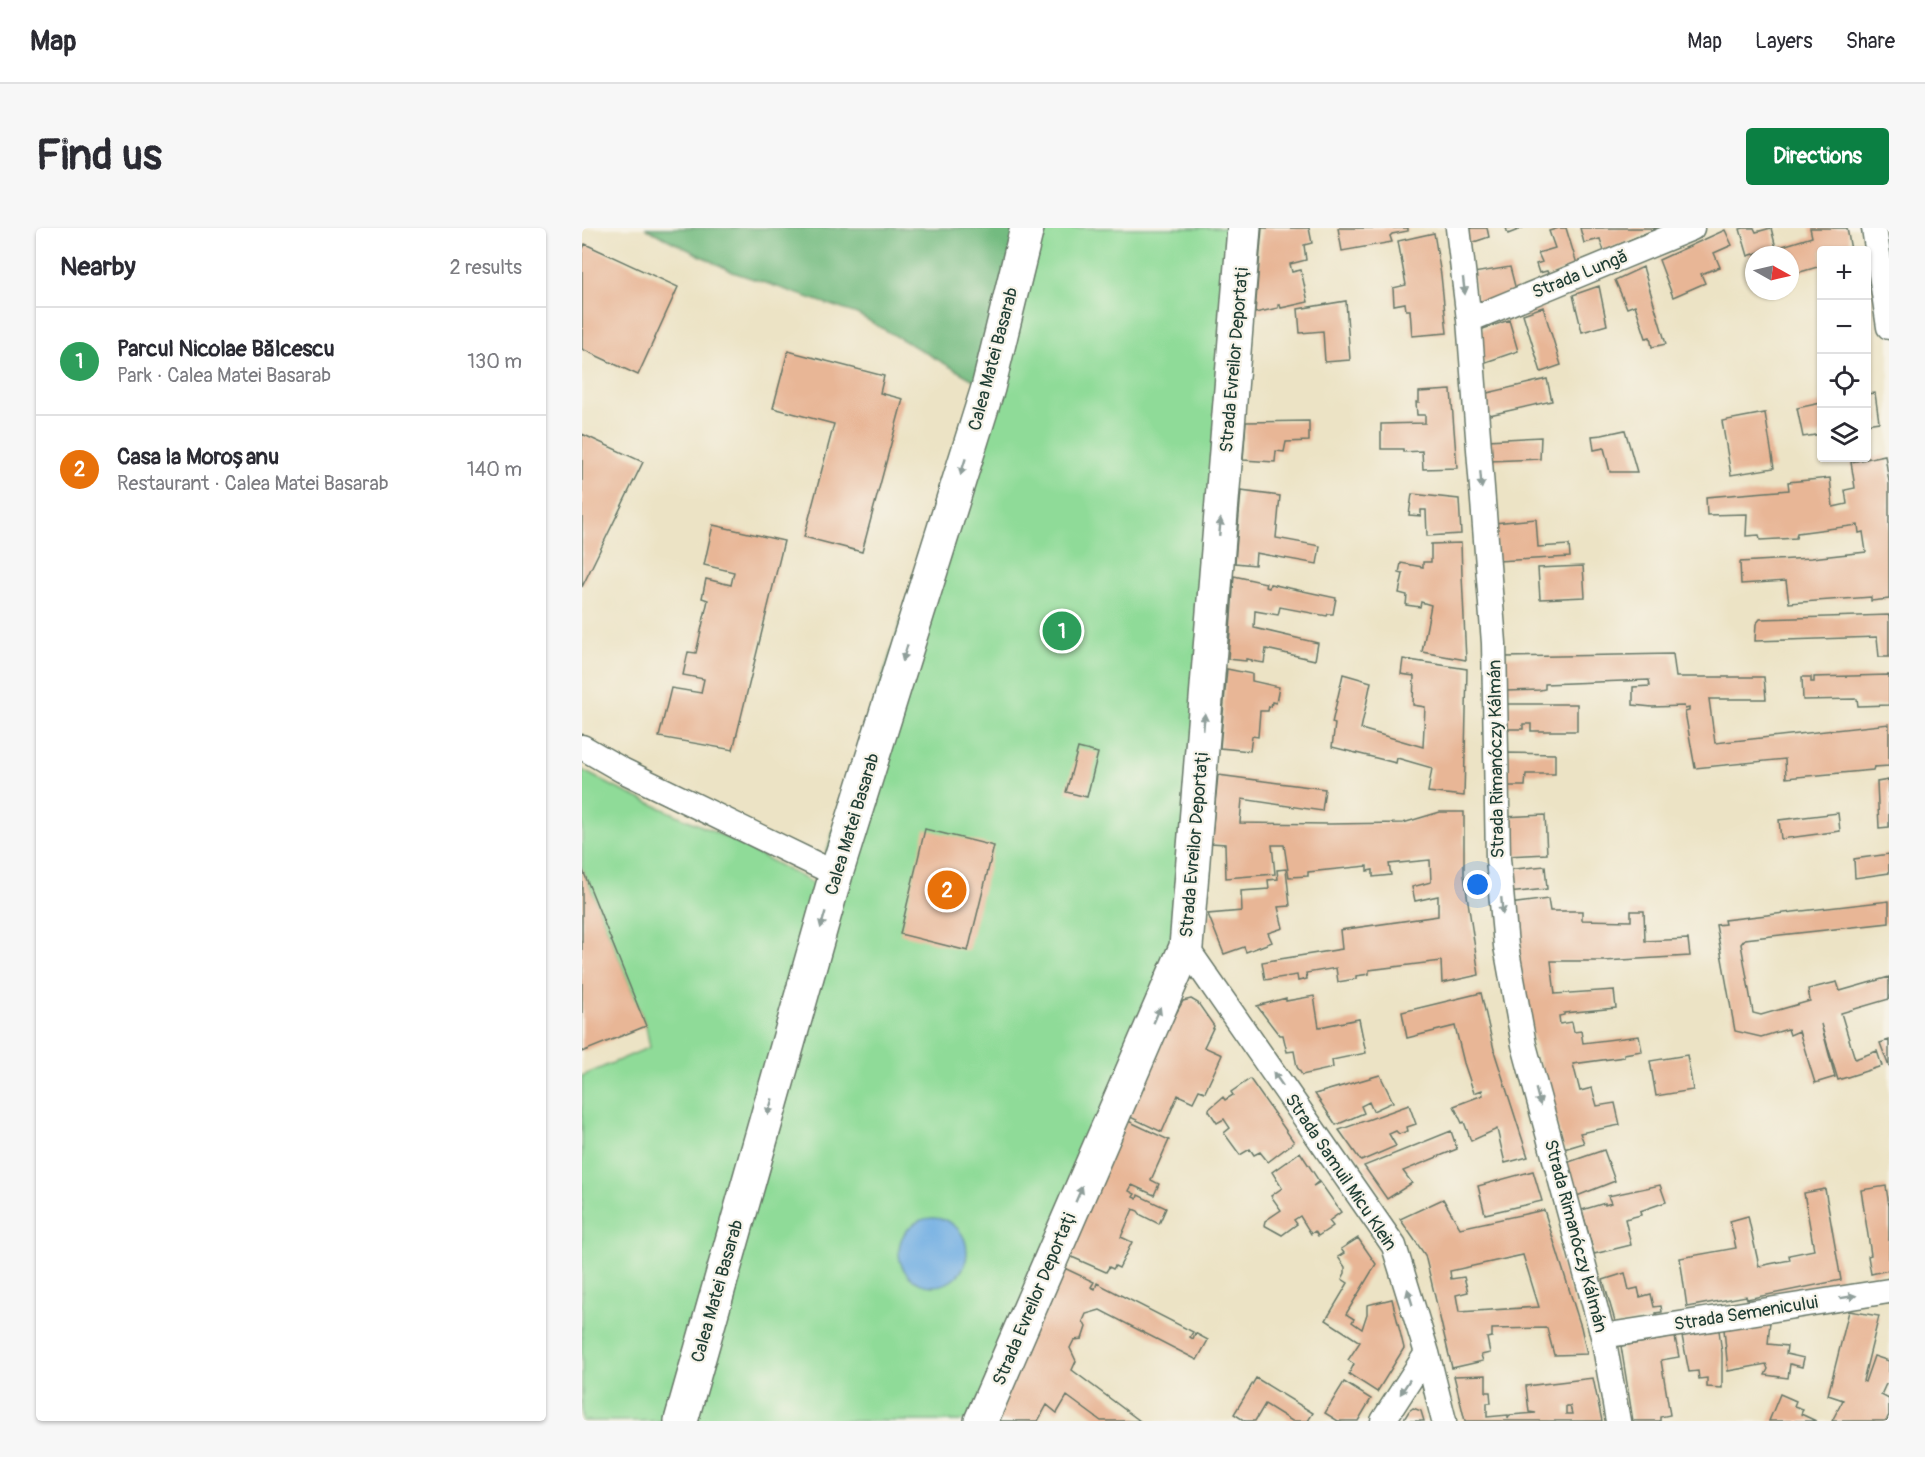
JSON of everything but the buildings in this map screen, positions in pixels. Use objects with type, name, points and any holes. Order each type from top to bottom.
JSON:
[{"type":"main road","name":"Calea Matei Basarab","points":[[681,1421],[836,874],[988,388],[1027,228]]},
{"type":"main road","name":"Strada Evreilor Deportaţi","points":[[981,1421],[1186,947],[1244,228]]},
{"type":"street","name":"Strada Rimanóczy Kálmán","points":[[1458,228],[1468,320],[1494,643],[1498,859],[1506,946],[1524,1045],[1603,1335],[1618,1421]]},
{"type":"street","name":"Strada Lungă","points":[[1468,320],[1692,228]]},
{"type":"street","points":[[1874,228],[1889,327]]},
{"type":"street","points":[[582,747],[622,770],[836,874]]},
{"type":"street","name":"Strada Samuil Micu Klein","points":[[1186,947],[1395,1246],[1427,1353],[1444,1421]]},
{"type":"street","name":"Strada Semenicului","points":[[1603,1335],[1889,1291]]},
{"type":"street","points":[[1383,1421],[1427,1353]]},
{"type":"green space","points":[[645,228],[1027,228],[988,388],[857,314],[733,272]]},
{"type":"green space","points":[[1027,228],[1244,228],[1186,947],[981,1421],[582,1421],[582,1076],[650,1047],[646,1026],[582,868],[582,770],[616,788],[726,837],[816,885]]},
{"type":"water","points":[[926,1218],[940,1218],[952,1223],[962,1233],[967,1252],[962,1271],[952,1281],[940,1286],[926,1286],[914,1281],[904,1271],[899,1259],[899,1245],[904,1233],[914,1223]]},
{"type":"place","name":"Parcul Nicolae Bălcescu","points":[[1062,631]]},
{"type":"place","name":"Casa la Moroșanu","points":[[947,890]]}]
